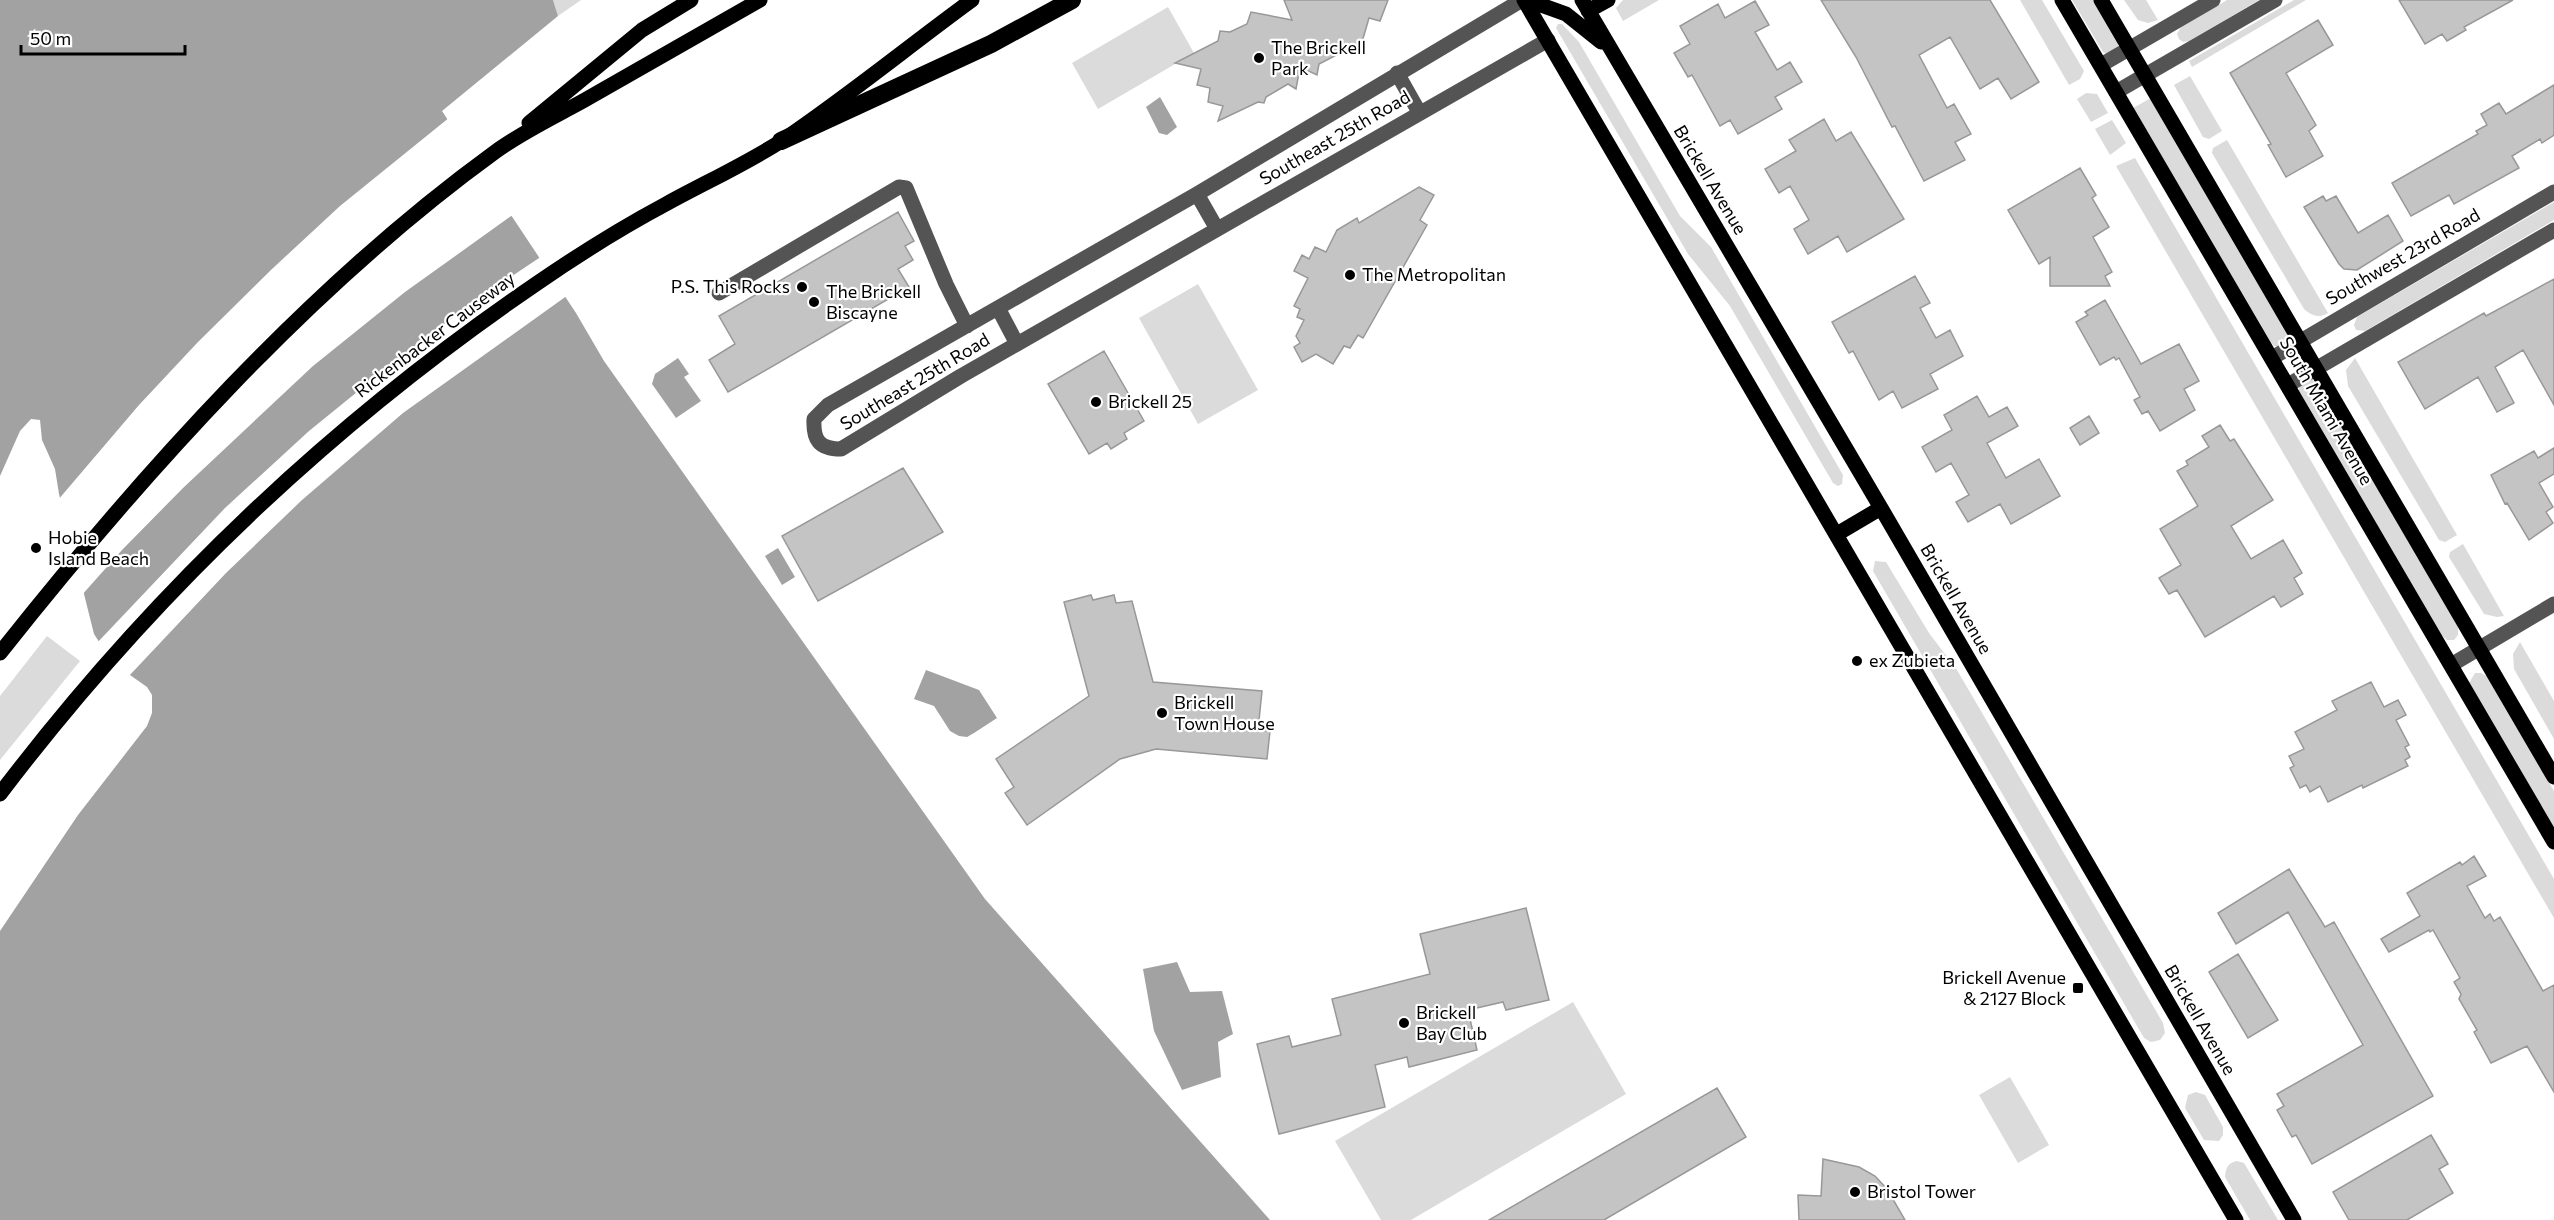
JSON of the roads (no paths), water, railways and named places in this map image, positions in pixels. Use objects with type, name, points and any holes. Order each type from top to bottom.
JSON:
[{"type":"highway","points":[[781,141],[991,44],[1072,0]]},
{"type":"main road","points":[[0,653],[163,460],[282,336],[396,231],[642,30],[691,0]]},
{"type":"main road","points":[[497,150],[760,0]]},
{"type":"main road","name":"Rickenbacker Causeway","points":[[0,794],[95,674],[212,551],[323,449],[420,368],[573,259],[645,215],[781,141],[972,0]]},
{"type":"main road","points":[[1525,0],[2236,1220]]},
{"type":"main road","points":[[1525,0],[1566,14],[1608,47]]},
{"type":"main road","points":[[1585,5],[1608,0]]},
{"type":"main road","name":"South Miami Avenue","points":[[2062,0],[2554,842]]},
{"type":"main road","name":"South Miami Avenue","points":[[2101,0],[2554,777]]},
{"type":"main road","name":"Brickell Avenue","points":[[1585,5],[1881,508],[2294,1220]]},
{"type":"main road","points":[[1837,534],[1881,508]]},
{"type":"street","name":"Southeast 25th Road","points":[[1525,0],[1397,73],[1197,194],[819,412],[814,419],[815,439],[820,446],[841,450],[1017,344],[1548,40]]},
{"type":"street","points":[[2101,65],[2213,0]]},
{"type":"street","points":[[2116,92],[2275,0]]},
{"type":"street","points":[[1397,73],[1419,112]]},
{"type":"street","points":[[719,292],[899,187],[906,188],[946,284],[967,326]]},
{"type":"street","name":"Southwest 23rd Road","points":[[2272,358],[2554,192]]},
{"type":"street","points":[[1197,194],[1217,229]]},
{"type":"street","points":[[2288,385],[2554,230]]},
{"type":"street","points":[[998,308],[1017,344]]},
{"type":"street","points":[[2451,665],[2554,604]]},
{"type":"place","name":"The Brickell Park","points":[[1259,58]]},
{"type":"place","name":"The Metropolitan","points":[[1350,275]]},
{"type":"place","name":"P.S. This Rocks","points":[[802,287]]},
{"type":"place","name":"The Brickell Biscayne","points":[[814,302]]},
{"type":"place","name":"Brickell 25","points":[[1096,402]]},
{"type":"place","name":"Hobie Island Beach","points":[[36,548]]},
{"type":"place","name":"ex Zubieta","points":[[1857,661]]},
{"type":"place","name":"Brickell Town House","points":[[1162,713]]},
{"type":"place","name":"Brickell Avenue & 2127 Block","points":[[2078,988]]},
{"type":"place","name":"Brickell Bay Club","points":[[1404,1023]]},
{"type":"place","name":"Bristol Tower","points":[[1855,1192]]}]
